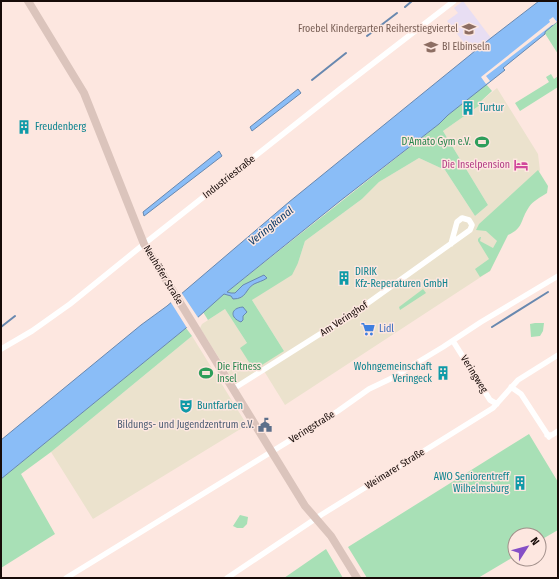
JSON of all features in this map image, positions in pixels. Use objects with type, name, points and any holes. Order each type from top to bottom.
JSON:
[{"type":"street","name":"Neuhöfer Straße","points":[[28,1],[84,93],[144,244],[305,506],[331,536],[357,578]]},
{"type":"street","name":"Neuhöfer Straße","points":[[33,1],[38,18]]},
{"type":"street","name":"Industriestraße","points":[[1,349],[32,331],[70,304],[144,244],[454,1]]},
{"type":"street","name":"Am Veringhof","points":[[233,389],[361,308],[451,244],[470,230],[472,225],[469,220],[462,218],[458,222],[451,244]]},
{"type":"street","name":"Veringstraße","points":[[66,578],[338,411],[369,389],[390,379],[558,276]]},
{"type":"street","name":"Veringweg","points":[[453,341],[490,400],[496,404]]},
{"type":"street","name":"Weimarer Straße","points":[[227,578],[316,519],[493,408],[518,380],[558,355]]},
{"type":"street","points":[[511,387],[521,394],[548,436],[558,431]]},
{"type":"street","name":"Neuhöfer Straße","points":[[316,519],[351,578]]},
{"type":"shaded area","name":"Froebel Kindergarten Reiherstiegviertel","points":[[463,1],[491,38],[472,53],[447,21],[458,13],[454,8]]},
{"type":"shaded area","points":[[497,88],[538,154],[540,171],[481,225],[502,246],[490,271],[285,405],[264,371],[238,388],[200,328],[202,324],[225,309],[247,343],[284,351],[252,300],[298,263],[305,241],[362,199],[379,182],[419,158],[445,170],[475,216],[488,205],[443,131],[480,105],[479,103]]},
{"type":"shaded area","points":[[192,336],[247,425],[93,519],[51,452]]},
{"type":"green space","points":[[558,21],[558,54],[544,32]]},
{"type":"green space","points":[[551,74],[554,79],[558,76],[558,87],[520,111],[515,103],[549,82],[546,77]]},
{"type":"green space","points":[[486,84],[492,91],[479,103],[480,105],[443,131],[488,205],[475,216],[445,170],[419,158],[379,182],[362,199],[305,241],[298,263],[292,275],[252,300],[284,351],[254,370],[240,348],[247,343],[225,309],[208,320],[203,312],[224,294],[240,298],[254,284],[267,278],[255,280],[243,285],[235,293],[227,292],[439,124]]},
{"type":"green space","points":[[538,170],[548,186],[547,193],[531,205],[517,230],[508,235],[490,271],[480,277],[475,269],[489,259],[478,239],[481,237],[480,241],[493,248],[497,241],[486,231],[476,230],[479,224]]},
{"type":"green space","points":[[423,289],[426,293],[400,310],[399,307]]},
{"type":"green space","points":[[544,323],[543,331],[540,336],[531,337],[530,324]]},
{"type":"green space","points":[[186,328],[192,336],[51,452],[21,474],[55,534],[1,568],[1,479]]},
{"type":"green space","points":[[529,434],[558,482],[558,530],[547,536],[547,527],[507,527],[507,561],[478,578],[367,578],[348,547]]},
{"type":"green space","points":[[240,515],[248,517],[247,524],[243,528],[237,528],[233,526]]},
{"type":"green space","points":[[326,549],[343,578],[284,578]]},
{"type":"water","name":"Veringkanal","points":[[539,1],[558,1],[558,21],[545,32],[545,34],[503,68],[505,70],[227,292],[235,293],[243,285],[264,275],[267,278],[251,286],[243,296],[238,299],[233,299],[231,296],[224,294],[186,328],[1,479],[1,440],[141,325],[167,306],[289,202],[491,38]]},
{"type":"water","points":[[298,89],[301,93],[252,131],[250,127]]},
{"type":"water","points":[[219,151],[222,156],[144,216],[143,212]]},
{"type":"water","points":[[243,307],[247,312],[243,316],[243,320],[241,322],[233,316],[233,313],[236,309]]},
{"type":"pier","points":[[553,17],[557,22],[486,76],[490,81],[486,84],[481,77],[550,22],[549,20]]},
{"type":"pier","points":[[181,292],[199,319],[187,328],[170,301]]},
{"type":"waterway","points":[[405,7],[412,1]]},
{"type":"waterway","points":[[367,36],[397,13]]},
{"type":"waterway","points":[[312,80],[346,53]]},
{"type":"waterway","points":[[492,327],[548,292]]},
{"type":"waterway","points":[[1,327],[15,316]]},
{"type":"place","name":"Froebel Kindergarten Reiherstiegviertel","points":[[469,29]]},
{"type":"place","name":"BI Elbinseln","points":[[431,47]]},
{"type":"place","name":"Turtur","points":[[468,108]]},
{"type":"place","name":"Freudenberg","points":[[24,127]]},
{"type":"place","name":"D'Amato Gym e.V.","points":[[482,142]]},
{"type":"place","name":"Die Inselpension","points":[[521,165]]},
{"type":"place","name":"DIRIK Kfz-Reperaturen GmbH","points":[[344,278]]},
{"type":"place","name":"Lidl","points":[[368,329]]},
{"type":"place","name":"Die Fitness Insel","points":[[206,373]]},
{"type":"place","name":"Wohngemeinschaft Veringeck","points":[[443,373]]},
{"type":"place","name":"Buntfarben","points":[[186,406]]},
{"type":"place","name":"Bildungs- und Jugendzentrum e.V.","points":[[265,425]]},
{"type":"place","name":"AWO Seniorentreff Wilhelmsburg","points":[[520,483]]}]
